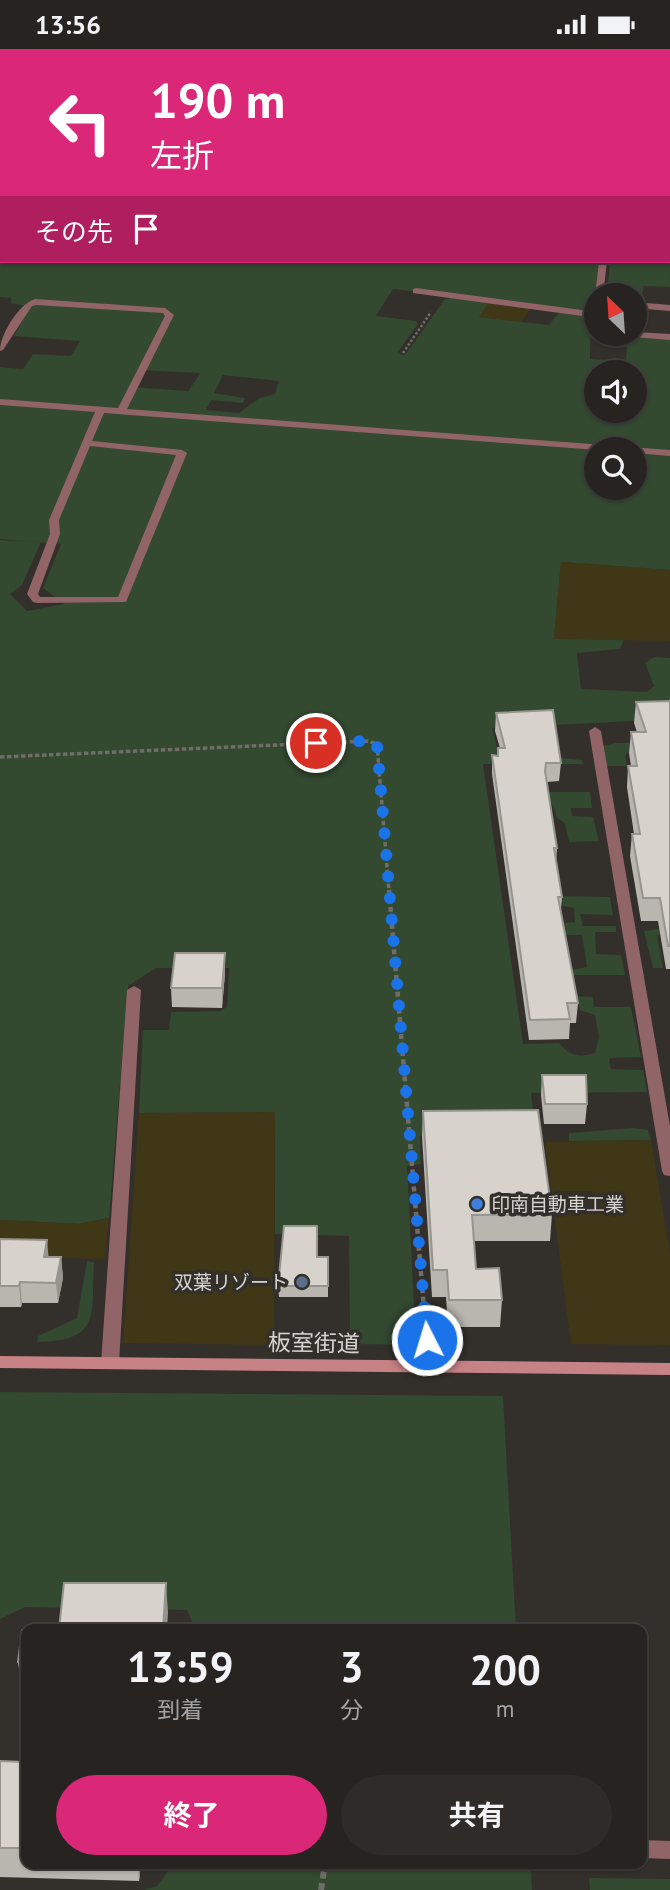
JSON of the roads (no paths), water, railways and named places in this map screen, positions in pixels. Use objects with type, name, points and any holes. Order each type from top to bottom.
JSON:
[{"type":"main road","name":"板室街道","points":[[0,1362],[670,1369]]},
{"type":"street","points":[[600,283],[603,263]]},
{"type":"street","points":[[415,291],[584,313]]},
{"type":"street","points":[[0,348],[29,304],[35,302],[165,311],[170,315],[122,410]]},
{"type":"street","points":[[648,306],[670,308]]},
{"type":"street","points":[[648,335],[670,337]]},
{"type":"street","points":[[0,402],[584,446]]},
{"type":"street","points":[[86,443],[183,453],[122,600],[37,600],[32,594],[55,534],[54,520],[86,443],[101,409]]},
{"type":"street","points":[[647,451],[670,453]]},
{"type":"street","points":[[595,731],[670,1171]]},
{"type":"street","points":[[110,1363],[134,990]]},
{"type":"street","points":[[647,1849],[670,1850]]},
{"type":"place","name":"印南自動車工業","points":[[477,1204]]},
{"type":"place","name":"双葉リゾート","points":[[302,1282]]}]
